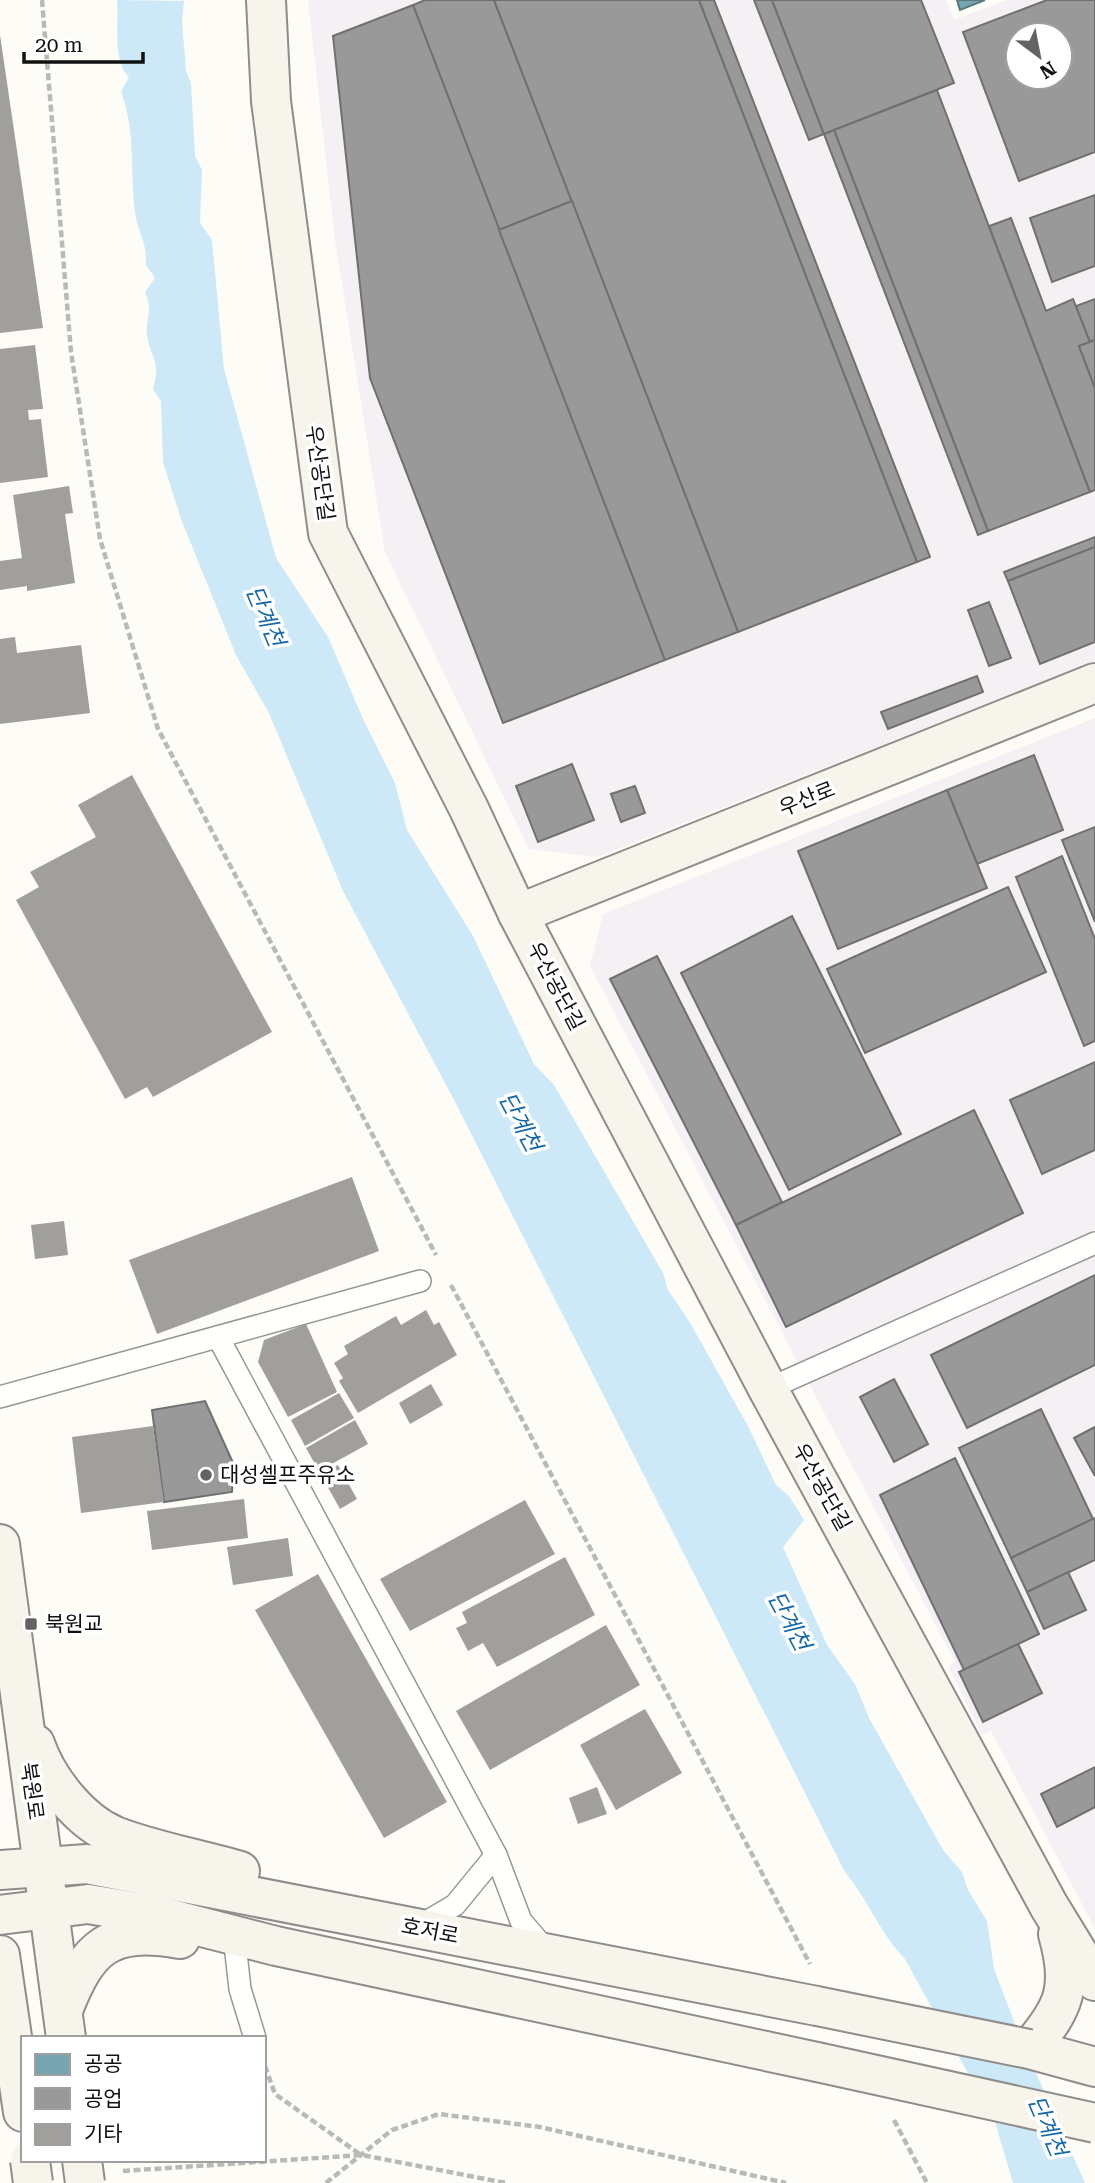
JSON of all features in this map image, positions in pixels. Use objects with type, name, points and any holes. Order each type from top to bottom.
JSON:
[{"type":"street","name":"우산공단길","points":[[265,0],[271,101],[328,533],[469,809],[518,914],[768,1389],[1049,1906]]},
{"type":"street","name":"우산로","points":[[518,914],[1095,683]]},
{"type":"street","name":"북원로","points":[[0,1544],[65,2024]]},
{"type":"street","points":[[21,1704],[40,1760],[62,1793],[89,1818],[113,1835],[243,1872],[303,1906]]},
{"type":"street","name":"호저로","points":[[0,1870],[87,1864],[550,1955],[817,1991],[1029,2049]]},
{"type":"street","points":[[0,1915],[88,1904],[155,1915],[276,1946],[1095,2123]]},
{"type":"street","points":[[1049,1906],[1095,1981]]},
{"type":"street","points":[[1049,1906],[1066,1964],[1067,1984],[1061,2006],[1029,2049],[1095,2067]]},
{"type":"street","points":[[65,2024],[77,1975],[92,1954],[109,1943],[146,1933],[276,1946]]},
{"type":"street","points":[[0,1955],[21,2098]]},
{"type":"street","points":[[30,2162],[33,2183]]},
{"type":"lane","points":[[768,1389],[1095,1243]]},
{"type":"lane","points":[[0,1397],[420,1281]]},
{"type":"lane","points":[[218,1337],[496,1855],[521,1921],[550,1955]]},
{"type":"lane","points":[[416,1928],[455,1905],[496,1855]]},
{"type":"lane","points":[[236,1944],[240,1989],[254,2036]]},
{"type":"path","points":[[42,0],[71,352],[100,539],[158,729],[441,1265]]},
{"type":"path","points":[[447,1277],[817,1991]]},
{"type":"path","points":[[266,2070],[275,2094],[362,2155]]},
{"type":"path","points":[[888,2110],[927,2183]]},
{"type":"path","points":[[326,2183],[392,2130],[439,2114],[540,2127],[786,2183]]},
{"type":"path","points":[[266,2161],[362,2155],[506,2183]]},
{"type":"path","points":[[93,2172],[251,2162]]},
{"type":"shaded area","points":[[308,0],[946,0],[954,20],[1007,0],[1095,0],[1095,661],[597,857],[529,849],[385,552],[335,240]]},
{"type":"shaded area","points":[[1095,718],[1095,1929],[991,1731],[982,1735],[948,1666],[955,1662],[590,966],[603,914]]},
{"type":"water","name":"단계천","points":[[117,0],[184,1],[182,21],[186,71],[191,83],[195,156],[202,170],[200,223],[212,240],[224,369],[276,558],[328,637],[363,719],[395,783],[407,830],[473,936],[534,1064],[554,1085],[663,1273],[668,1290],[689,1321],[748,1426],[776,1485],[789,1496],[804,1520],[783,1547],[827,1645],[855,1684],[869,1718],[943,1850],[962,1872],[968,1890],[987,1921],[994,1969],[1020,2037],[1085,2183],[1013,2183],[995,2122],[905,1959],[845,1872],[452,1096],[343,891],[269,713],[236,655],[181,519],[163,462],[161,401],[153,389],[156,366],[147,335],[149,305],[145,292],[155,278],[146,265],[145,249],[135,212],[131,137],[121,92],[129,77],[120,62],[118,52]]},
{"type":"building: 공공","points":[[957,0],[985,0],[960,10]]},
{"type":"building: 공업","points":[[425,0],[494,0],[572,201],[499,230],[413,5]]},
{"type":"building: 공업","points":[[494,0],[699,0],[917,562],[738,632]]},
{"type":"building: 공업","points":[[699,0],[714,0],[930,557],[917,562]]},
{"type":"building: 공업","points":[[754,0],[772,0],[824,134],[809,140]]},
{"type":"building: 공업","points":[[772,0],[921,0],[954,83],[824,134]]},
{"type":"building: 공업","points":[[1047,0],[1095,0],[1095,152],[1019,181],[963,32]]},
{"type":"building: 공업","points":[[413,5],[665,660],[503,723],[370,378],[333,36]]},
{"type":"building: 공업","points":[[937,90],[1090,492],[988,531],[834,130]]},
{"type":"building: 공업","points":[[834,130],[988,531],[978,535],[824,134]]},
{"type":"building: 공업","points":[[1095,195],[1095,266],[1052,282],[1030,218]]},
{"type":"building: 공업","points":[[572,201],[738,632],[665,660],[499,230]]},
{"type":"building: 공업","points":[[1011,218],[1046,311],[1073,299],[1090,342],[1079,346],[1095,388],[1095,490],[1090,492],[989,226]]},
{"type":"building: 공업","points":[[1095,299],[1095,340],[1090,342],[1076,306]]},
{"type":"building: 공업","points":[[1095,340],[1095,388],[1079,346]]},
{"type":"building: 공업","points":[[1095,537],[1095,547],[1008,581],[1004,572]]},
{"type":"building: 공업","points":[[1095,547],[1095,642],[1040,664],[1008,581]]},
{"type":"building: 공업","points":[[989,602],[1011,658],[989,666],[968,610]]},
{"type":"building: 공업","points":[[977,676],[983,692],[888,729],[881,712]]},
{"type":"building: 공업","points":[[1034,755],[1063,830],[977,864],[947,790]]},
{"type":"building: 공업","points":[[572,764],[594,820],[538,842],[516,786]]},
{"type":"building: 공업","points":[[635,786],[645,813],[621,822],[611,794]]},
{"type":"building: 공업","points":[[947,790],[987,888],[838,949],[798,851]]},
{"type":"building: 공업","points":[[1095,827],[1095,922],[1062,840]]},
{"type":"building: 공업","points":[[1062,856],[1095,939],[1095,1041],[1084,1046],[1016,877]]},
{"type":"building: 공업","points":[[1008,887],[1046,972],[865,1053],[827,969]]},
{"type":"building: 공업","points":[[792,916],[901,1134],[789,1190],[681,973]]},
{"type":"building: 공업","points":[[657,956],[782,1202],[736,1225],[610,979]]},
{"type":"building: 공업","points":[[1095,1062],[1095,1150],[1042,1174],[1010,1100]]},
{"type":"building: 공업","points":[[974,1110],[1023,1213],[786,1327],[736,1225]]},
{"type":"building: 공업","points":[[1095,1275],[1095,1365],[967,1428],[931,1355]]},
{"type":"building: 공업","points":[[894,1379],[928,1444],[894,1462],[860,1397]]},
{"type":"building: 공업","points":[[205,1401],[234,1465],[232,1492],[164,1502],[152,1410]]},
{"type":"building: 공업","points":[[1041,1409],[1093,1519],[1011,1558],[959,1448]]},
{"type":"building: 공업","points":[[1095,1427],[1095,1476],[1074,1438]]},
{"type":"building: 공업","points":[[955,1458],[1039,1634],[964,1670],[880,1495]]},
{"type":"building: 공업","points":[[1095,1518],[1095,1560],[1027,1592],[1011,1558]]},
{"type":"building: 공업","points":[[1068,1572],[1086,1610],[1044,1629],[1027,1592]]},
{"type":"building: 공업","points":[[1018,1644],[1042,1693],[983,1722],[959,1672]]},
{"type":"building: 공업","points":[[1095,1767],[1095,1807],[1057,1827],[1041,1794]]},
{"type":"building: 기타","points":[[0,35],[43,328],[0,333]]},
{"type":"building: 기타","points":[[35,345],[43,409],[28,410],[29,420],[41,419],[48,477],[0,483],[0,349]]},
{"type":"building: 기타","points":[[69,486],[73,513],[65,514],[75,583],[27,591],[27,586],[0,590],[0,561],[22,558],[13,495]]},
{"type":"building: 기타","points":[[15,637],[17,653],[81,645],[90,713],[0,724],[0,639]]},
{"type":"building: 기타","points":[[132,775],[272,1032],[153,1097],[147,1087],[125,1099],[16,900],[39,887],[30,872],[96,837],[78,805]]},
{"type":"building: 기타","points":[[352,1177],[379,1251],[157,1334],[129,1260]]},
{"type":"building: 기타","points":[[64,1221],[68,1255],[35,1259],[31,1225]]},
{"type":"building: 기타","points":[[426,1310],[434,1325],[439,1322],[457,1355],[358,1413],[339,1381],[343,1378],[334,1363],[348,1354],[344,1346],[396,1316],[401,1325]]},
{"type":"building: 기타","points":[[306,1324],[337,1392],[288,1417],[258,1362],[264,1340]]},
{"type":"building: 기타","points":[[431,1384],[443,1405],[410,1424],[399,1403]]},
{"type":"building: 기타","points":[[339,1393],[354,1418],[305,1446],[291,1420]]},
{"type":"building: 기타","points":[[355,1420],[368,1444],[319,1471],[306,1448]]},
{"type":"building: 기타","points":[[153,1426],[164,1502],[81,1513],[72,1437]]},
{"type":"building: 기타","points":[[338,1465],[357,1499],[340,1509],[321,1475]]},
{"type":"building: 기타","points":[[244,1499],[248,1538],[152,1550],[147,1511]]},
{"type":"building: 기타","points":[[525,1500],[555,1554],[410,1631],[380,1579]]},
{"type":"building: 기타","points":[[288,1538],[293,1576],[233,1585],[227,1547]]},
{"type":"building: 기타","points":[[565,1557],[595,1615],[497,1667],[483,1643],[468,1651],[456,1628],[467,1623],[462,1612]]},
{"type":"building: 기타","points":[[318,1574],[447,1802],[384,1838],[255,1610]]},
{"type":"building: 기타","points":[[606,1625],[640,1685],[490,1770],[456,1711]]},
{"type":"building: 기타","points":[[645,1709],[682,1773],[616,1810],[580,1745]]},
{"type":"building: 기타","points":[[597,1787],[607,1814],[578,1824],[569,1798]]},
{"type":"place","name":"대성셀프주유소","points":[[206,1475]]},
{"type":"place","name":"북원교","points":[[31,1624]]}]
